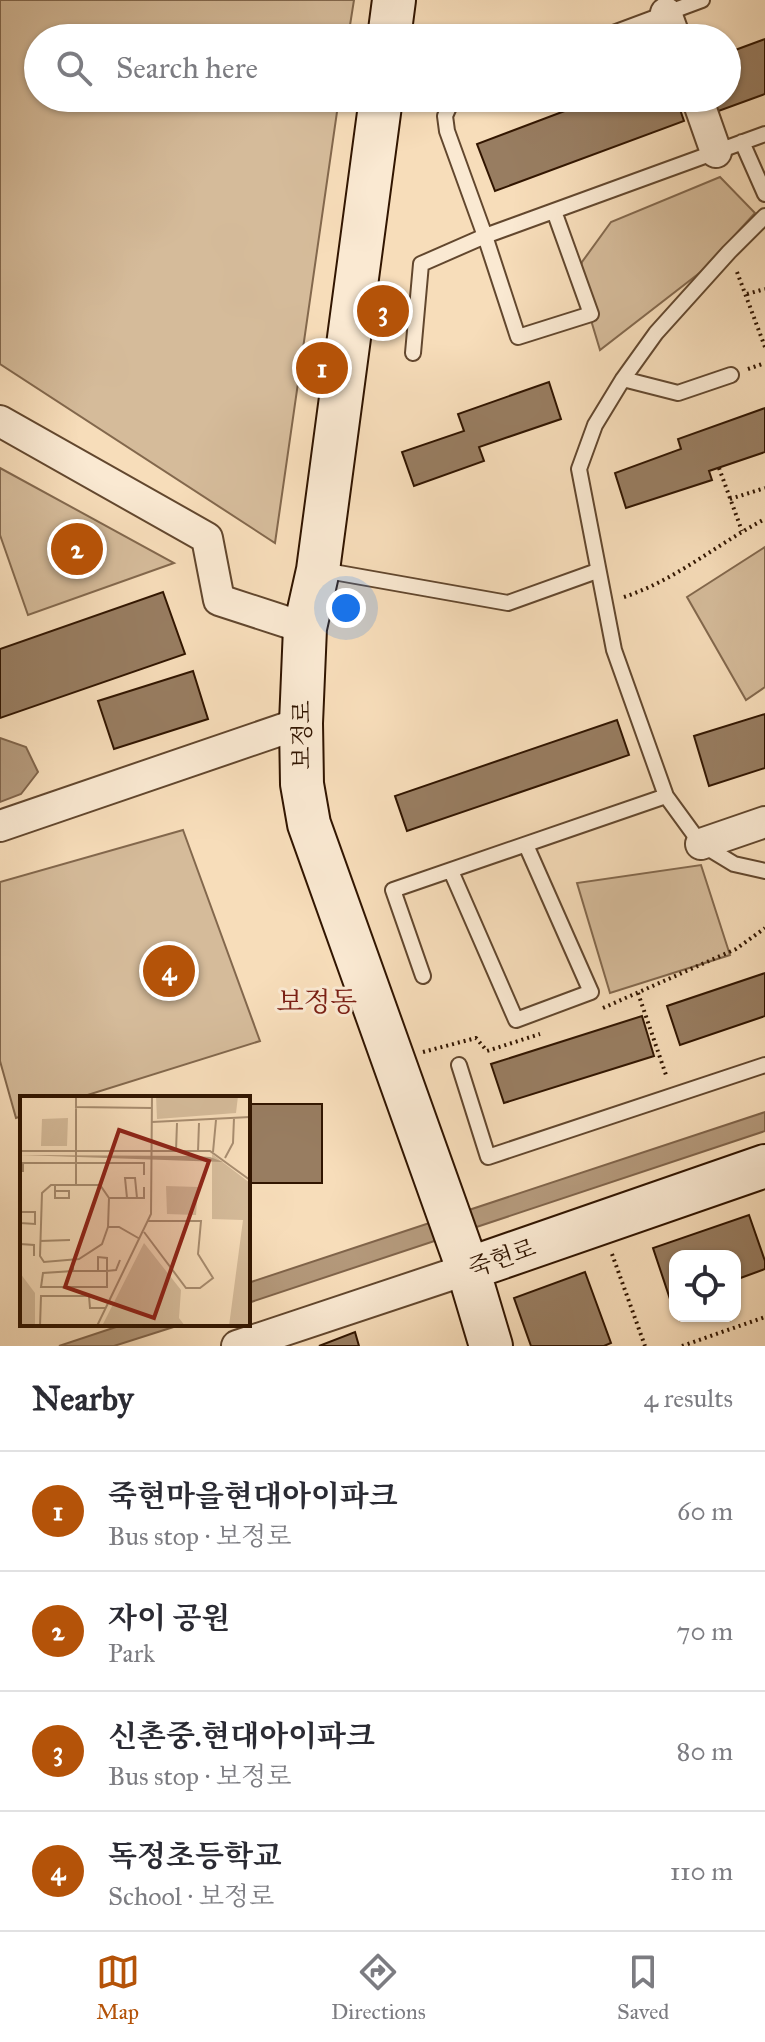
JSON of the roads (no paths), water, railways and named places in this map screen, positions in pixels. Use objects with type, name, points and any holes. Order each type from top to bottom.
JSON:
[{"type":"street","points":[[391,24],[394,0]]},
{"type":"street","name":"보정로","points":[[379,112],[318,570],[305,628],[302,784],[309,824],[457,1239],[491,1346]]},
{"type":"street","points":[[706,112],[729,147]]},
{"type":"street","points":[[0,421],[207,538],[219,600],[305,628]]},
{"type":"street","points":[[0,826],[301,723]]},
{"type":"street","points":[[701,844],[765,822]]},
{"type":"street","name":"죽현로","points":[[237,1346],[274,1340],[457,1239],[602,1224],[765,1166]]},
{"type":"lane","points":[[673,24],[702,0]]},
{"type":"lane","points":[[447,112],[447,131],[518,337],[591,314],[554,211]]},
{"type":"lane","points":[[413,353],[421,264],[485,236],[765,134]]},
{"type":"lane","points":[[729,147],[765,194]]},
{"type":"lane","points":[[765,216],[656,333],[595,425],[579,469],[614,650],[666,796],[701,844],[734,864],[765,871]]},
{"type":"lane","points":[[623,379],[678,393],[731,375]]},
{"type":"lane","points":[[318,570],[508,603],[597,571]]},
{"type":"lane","points":[[423,976],[393,890],[666,796]]},
{"type":"lane","points":[[451,871],[516,1020],[591,992],[526,845]]},
{"type":"lane","points":[[459,1065],[488,1157],[765,1065]]},
{"type":"place","name":"신촌중.현대아이파크","points":[[383,311]]},
{"type":"place","name":"죽현마을현대아이파크","points":[[322,368]]},
{"type":"place","name":"자이 공원","points":[[77,549]]},
{"type":"place","name":"독정초등학교","points":[[169,971]]},
{"type":"district","name":"보정동","points":[[317,1001]]}]
